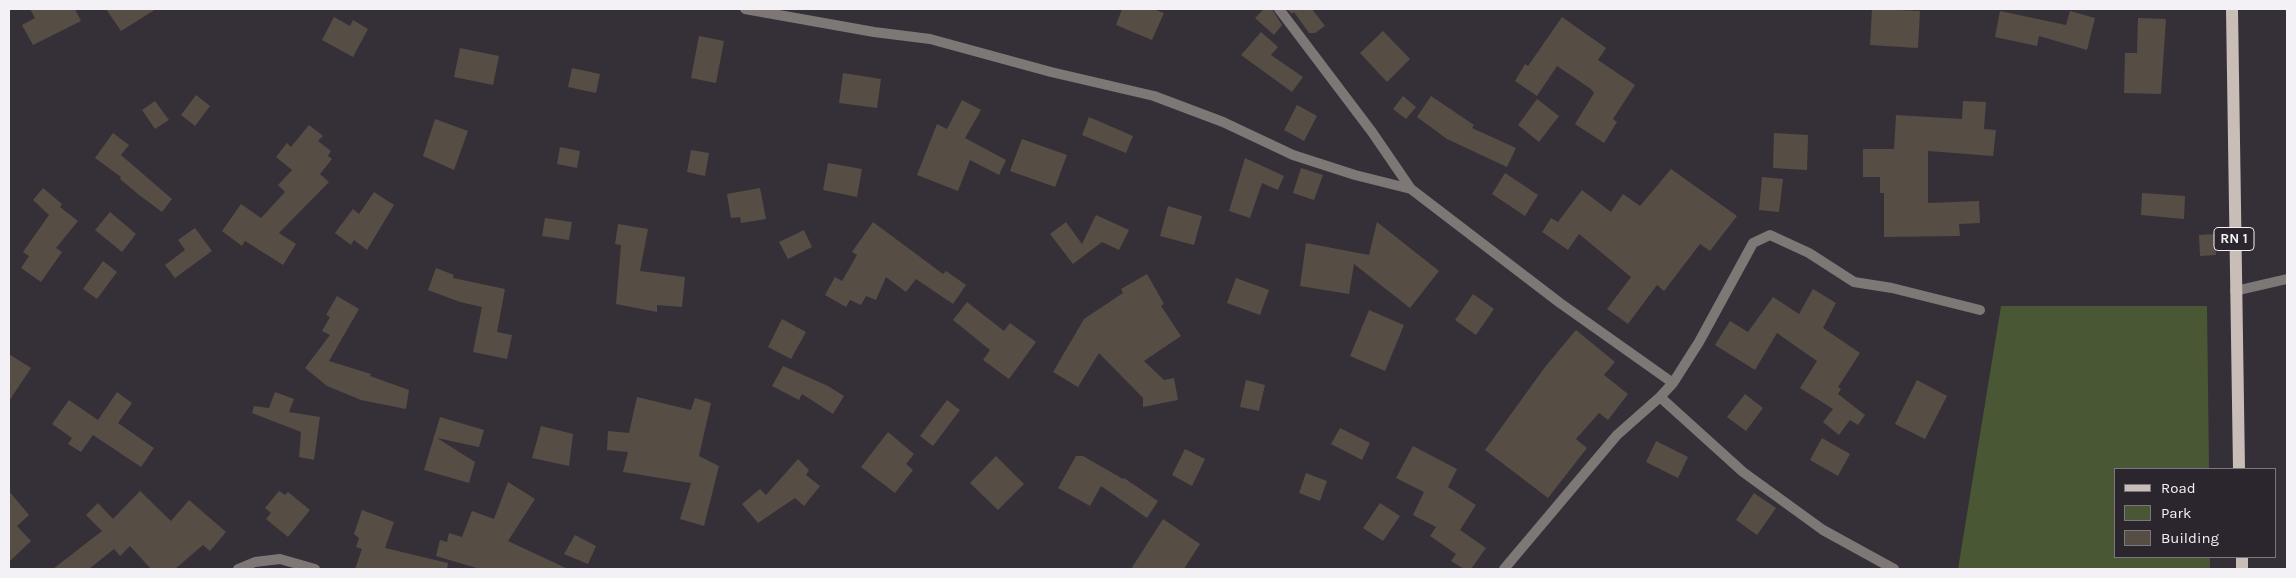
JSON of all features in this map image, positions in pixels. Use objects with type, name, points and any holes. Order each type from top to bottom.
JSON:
[{"type":"main road","name":"RN 1","points":[[2232,9],[2239,468]]},
{"type":"street","points":[[745,9],[874,32],[930,39],[1051,72],[1154,96],[1223,122],[1293,154],[1354,175],[1411,189]]},
{"type":"street","points":[[1279,9],[1372,132],[1411,189],[1560,303],[1673,383]]},
{"type":"street","points":[[1504,569],[1617,435],[1673,383],[1699,342],[1753,243],[1770,234],[1809,253],[1854,282],[1892,288],[1980,310]]},
{"type":"street","points":[[2235,291],[2287,279]]},
{"type":"street","points":[[1660,397],[1743,472],[1823,530],[1894,569]]},
{"type":"street","points":[[238,569],[255,562],[280,559],[315,569]]},
{"type":"green space","points":[[2001,306],[2207,306],[2209,468],[2114,468],[2114,558],[2210,558],[2210,569],[1958,569]]},
{"type":"building","points":[[30,9],[75,9],[81,21],[33,45],[22,25],[35,18]]},
{"type":"building","points":[[106,9],[156,9],[121,31]]},
{"type":"building","points":[[1122,9],[1153,9],[1164,13],[1152,40],[1116,25]]},
{"type":"building","points":[[1264,9],[1272,9],[1282,25],[1274,35],[1255,18]]},
{"type":"building","points":[[1287,9],[1312,9],[1325,26],[1315,33],[1309,33],[1294,12],[1292,14]]},
{"type":"building","points":[[1872,9],[1920,11],[1918,48],[1870,45]]},
{"type":"building","points":[[2000,11],[2066,25],[2070,11],[2095,18],[2087,50],[2039,36],[2037,46],[1995,37]]},
{"type":"building","points":[[334,17],[350,26],[353,20],[368,29],[353,57],[322,40]]},
{"type":"building","points":[[1562,17],[1606,48],[1598,60],[1635,85],[1613,119],[1617,122],[1604,143],[1575,124],[1594,93],[1591,89],[1557,66],[1537,96],[1515,81],[1525,64],[1528,66]]},
{"type":"building","points":[[2138,18],[2166,19],[2161,94],[2124,93],[2125,53],[2137,53]]},
{"type":"building","points":[[1383,31],[1410,59],[1387,82],[1360,53]]},
{"type":"building","points":[[1261,32],[1278,47],[1271,55],[1303,77],[1292,92],[1241,55]]},
{"type":"building","points":[[699,36],[724,41],[716,83],[691,78]]},
{"type":"building","points":[[460,48],[499,56],[493,85],[454,77]]},
{"type":"building","points":[[572,68],[600,74],[596,93],[568,87]]},
{"type":"building","points":[[843,73],[881,79],[877,108],[839,103]]},
{"type":"building","points":[[196,95],[210,106],[195,126],[181,115]]},
{"type":"building","points":[[1403,96],[1416,107],[1406,119],[1393,109]]},
{"type":"building","points":[[1431,96],[1474,125],[1472,128],[1516,148],[1507,167],[1447,139],[1417,117]]},
{"type":"building","points":[[1537,99],[1559,116],[1539,142],[1518,125]]},
{"type":"building","points":[[962,100],[981,110],[965,138],[1006,160],[999,175],[970,160],[958,191],[917,175],[937,124],[947,129]]},
{"type":"building","points":[[155,101],[169,120],[155,129],[142,110]]},
{"type":"building","points":[[1963,101],[1986,102],[1984,129],[1996,130],[1993,156],[1928,151],[1928,203],[1979,201],[1980,223],[1959,224],[1960,236],[1884,237],[1884,193],[1880,193],[1880,177],[1863,177],[1863,149],[1894,149],[1896,115],[1962,119]]},
{"type":"building","points":[[1297,105],[1317,116],[1304,141],[1284,130]]},
{"type":"building","points":[[1089,117],[1133,136],[1126,153],[1082,135]]},
{"type":"building","points":[[435,119],[468,131],[454,170],[423,156]]},
{"type":"building","points":[[309,125],[323,136],[318,141],[331,151],[328,156],[332,159],[320,174],[329,182],[279,233],[296,244],[283,265],[245,241],[242,246],[222,231],[241,204],[261,218],[285,192],[278,185],[292,170],[276,157],[287,143],[291,147]]},
{"type":"building","points":[[113,133],[129,145],[121,155],[172,199],[162,212],[120,179],[121,177],[95,158]]},
{"type":"building","points":[[1774,133],[1808,135],[1807,170],[1773,168]]},
{"type":"building","points":[[1022,139],[1067,155],[1055,187],[1010,171]]},
{"type":"building","points":[[560,147],[580,151],[577,168],[557,164]]},
{"type":"building","points":[[691,150],[709,153],[705,176],[687,172]]},
{"type":"building","points":[[1245,158],[1284,176],[1278,190],[1262,183],[1250,218],[1229,211]]},
{"type":"building","points":[[828,163],[862,169],[857,197],[823,190]]},
{"type":"building","points":[[1301,168],[1323,175],[1314,200],[1293,193]]},
{"type":"building","points":[[1671,169],[1737,216],[1710,251],[1700,244],[1664,291],[1657,285],[1628,324],[1607,309],[1631,277],[1579,234],[1568,250],[1542,232],[1551,218],[1558,222],[1582,190],[1611,212],[1623,194],[1640,206]]},
{"type":"building","points":[[1505,173],[1538,195],[1525,216],[1492,194]]},
{"type":"building","points":[[1762,177],[1783,179],[1779,212],[1759,210]]},
{"type":"building","points":[[43,188],[62,204],[60,207],[78,221],[56,248],[62,252],[41,282],[21,268],[29,256],[23,252],[49,215],[33,200]]},
{"type":"building","points":[[760,188],[766,219],[741,223],[740,217],[731,218],[727,194]]},
{"type":"building","points":[[374,192],[394,205],[367,250],[354,240],[351,245],[335,233],[353,209],[359,214]]},
{"type":"building","points":[[2142,193],[2185,196],[2184,219],[2141,215]]},
{"type":"building","points":[[1168,206],[1202,216],[1194,245],[1160,236]]},
{"type":"building","points":[[110,212],[136,234],[122,252],[95,230]]},
{"type":"building","points":[[1096,215],[1129,230],[1119,250],[1102,242],[1073,264],[1050,234],[1066,222],[1082,244]]},
{"type":"building","points":[[545,218],[572,222],[569,240],[542,236]]},
{"type":"building","points":[[873,222],[943,274],[946,271],[966,285],[953,304],[916,279],[906,292],[886,277],[876,300],[866,296],[861,305],[850,300],[846,307],[825,295],[835,277],[842,281],[857,255],[852,252]]},
{"type":"building","points":[[1377,222],[1439,271],[1410,308],[1354,264],[1349,294],[1300,286],[1306,243],[1369,255]]},
{"type":"building","points":[[618,224],[648,229],[640,271],[685,277],[682,307],[657,305],[657,312],[616,304],[621,245],[615,244]]},
{"type":"building","points":[[195,228],[212,251],[175,278],[165,265],[185,250],[178,240]]},
{"type":"building","points":[[804,230],[812,247],[788,259],[779,242]]},
{"type":"building","points":[[2215,234],[2216,255],[2200,256],[2199,235]]},
{"type":"building","points":[[103,261],[117,272],[97,299],[83,289]]},
{"type":"building","points":[[436,268],[454,275],[453,278],[505,289],[497,332],[512,335],[507,359],[473,352],[482,307],[460,302],[428,290]]},
{"type":"building","points":[[1147,274],[1164,304],[1161,306],[1181,336],[1144,361],[1164,380],[1174,378],[1178,400],[1143,407],[1143,398],[1099,353],[1078,387],[1053,372],[1084,319],[1123,293],[1121,289]]},
{"type":"building","points":[[1236,278],[1269,290],[1260,315],[1227,303]]},
{"type":"building","points":[[1813,289],[1836,303],[1823,328],[1860,353],[1838,387],[1841,389],[1838,394],[1865,415],[1858,425],[1850,420],[1839,435],[1823,422],[1833,409],[1800,388],[1817,361],[1777,333],[1755,370],[1715,345],[1730,321],[1748,332],[1773,297],[1799,314]]},
{"type":"building","points":[[1473,294],[1494,309],[1476,335],[1455,320]]},
{"type":"building","points":[[337,296],[359,309],[329,361],[371,374],[370,376],[409,390],[406,409],[361,400],[327,386],[305,368],[330,335],[322,331],[330,317],[326,315]]},
{"type":"building","points":[[967,302],[1004,331],[1010,323],[1036,342],[1009,379],[983,360],[990,350],[953,320]]},
{"type":"building","points":[[1369,310],[1404,325],[1385,371],[1350,356]]},
{"type":"building","points":[[782,319],[806,332],[791,359],[768,347]]},
{"type":"building","points":[[1576,330],[1615,362],[1604,375],[1628,394],[1608,420],[1599,413],[1576,439],[1587,448],[1548,498],[1485,450],[1545,367]]},
{"type":"building","points":[[9,354],[31,368],[9,401]]},
{"type":"building","points":[[783,366],[828,386],[844,396],[833,414],[802,394],[799,400],[772,386]]},
{"type":"building","points":[[1246,380],[1265,385],[1259,411],[1240,407]]},
{"type":"building","points":[[1917,380],[1947,396],[1925,439],[1895,424]]},
{"type":"building","points":[[117,392],[132,403],[118,423],[154,448],[141,467],[93,435],[81,452],[68,444],[72,438],[52,424],[69,400],[98,420]]},
{"type":"building","points":[[275,392],[294,399],[289,412],[320,417],[314,460],[299,457],[301,432],[252,413],[254,406],[269,408]]},
{"type":"building","points":[[1745,394],[1763,408],[1746,431],[1727,417]]},
{"type":"building","points":[[637,397],[691,410],[695,398],[711,403],[699,456],[719,466],[704,526],[680,519],[691,483],[623,472],[628,452],[607,450],[608,431],[629,433]]},
{"type":"building","points":[[947,400],[960,410],[933,446],[920,436]]},
{"type":"building","points":[[440,417],[484,430],[479,447],[437,438],[475,462],[469,483],[424,470]]},
{"type":"building","points":[[541,426],[573,434],[569,466],[532,458]]},
{"type":"building","points":[[1340,428],[1370,443],[1362,460],[1331,444]]},
{"type":"building","points":[[888,432],[914,454],[906,464],[913,470],[895,493],[861,467]]},
{"type":"building","points":[[1822,438],[1850,454],[1838,476],[1810,460]]},
{"type":"building","points":[[1656,441],[1688,457],[1678,478],[1646,462]]},
{"type":"building","points":[[1413,446],[1457,469],[1448,487],[1476,505],[1460,530],[1486,548],[1471,569],[1464,569],[1451,561],[1456,554],[1430,536],[1436,527],[1413,515],[1424,492],[1396,478]]},
{"type":"building","points":[[1185,449],[1205,459],[1192,486],[1172,475]]},
{"type":"building","points":[[996,456],[1024,484],[998,510],[970,483]]},
{"type":"building","points":[[1076,456],[1083,456],[1124,478],[1158,501],[1147,518],[1101,486],[1090,506],[1058,488]]},
{"type":"building","points":[[798,459],[809,470],[806,475],[820,486],[804,506],[795,498],[758,523],[742,504],[760,489],[766,495]]},
{"type":"building","points":[[1306,473],[1327,481],[1320,501],[1299,493]]},
{"type":"building","points":[[508,482],[535,499],[508,541],[568,569],[480,569],[436,556],[440,540],[447,542],[449,533],[462,537],[472,511],[494,519]]},
{"type":"building","points":[[9,491],[29,515],[17,526],[31,541],[9,562]]},
{"type":"building","points":[[140,491],[171,521],[189,500],[226,532],[210,551],[203,545],[175,569],[151,569],[130,546],[120,556],[114,549],[89,569],[53,569],[102,531],[86,515],[98,503],[113,519]]},
{"type":"building","points":[[279,491],[285,495],[288,492],[310,510],[288,537],[266,519],[271,513],[265,508]]},
{"type":"building","points":[[1754,493],[1776,508],[1757,535],[1736,520]]},
{"type":"building","points":[[1380,503],[1400,516],[1383,541],[1363,528]]},
{"type":"building","points":[[362,510],[394,522],[385,548],[448,563],[447,569],[355,569],[362,549],[356,547],[359,538],[354,534]]},
{"type":"building","points":[[1163,519],[1200,544],[1184,569],[1131,569]]},
{"type":"building","points":[[575,535],[596,546],[588,564],[564,554]]}]
